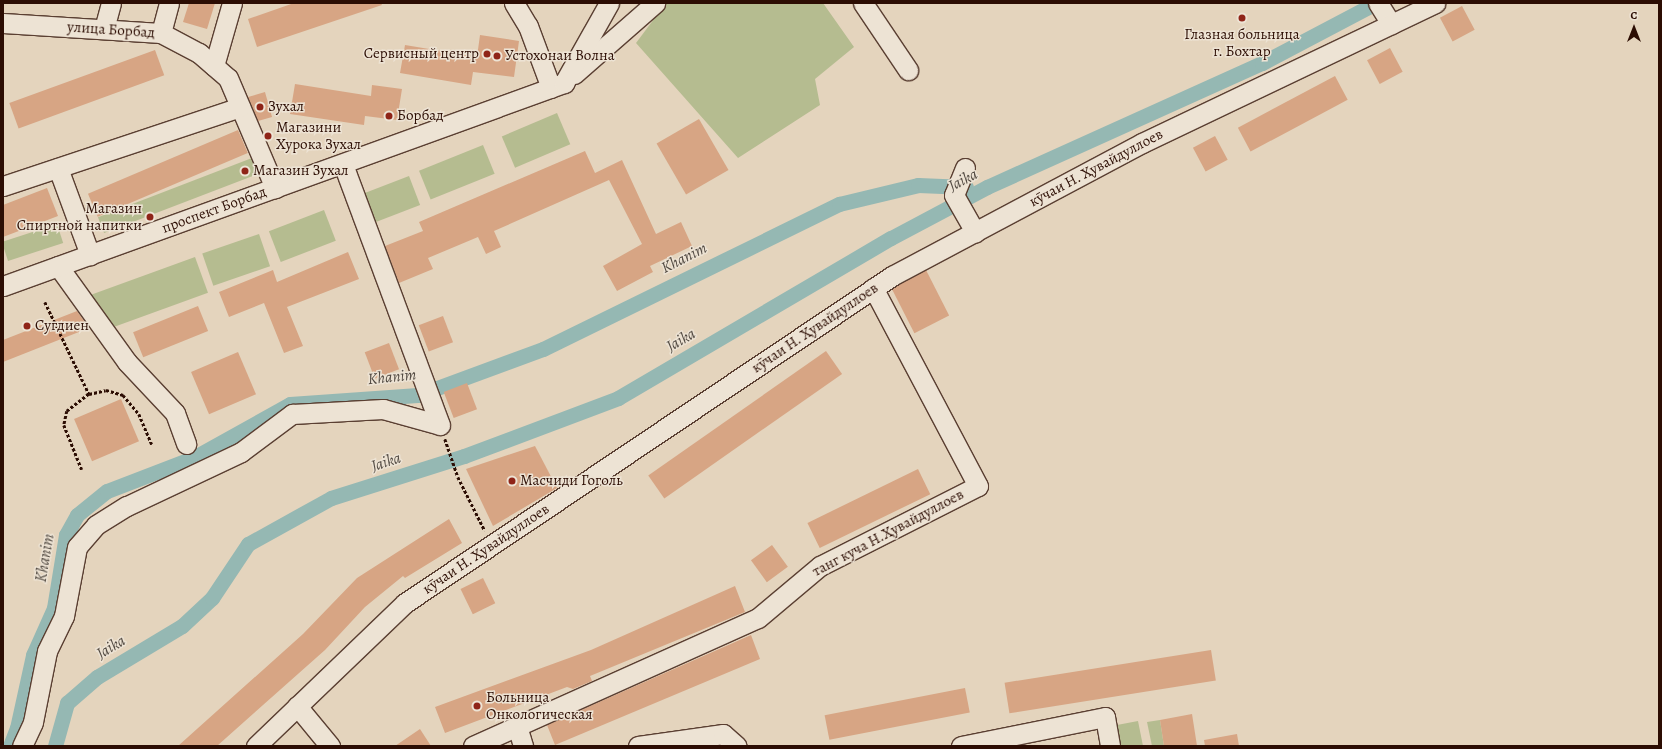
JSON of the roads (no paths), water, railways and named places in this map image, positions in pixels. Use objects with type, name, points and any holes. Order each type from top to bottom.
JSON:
[{"type":"street","points":[[104,29],[111,3]]},
{"type":"street","points":[[161,33],[169,3]]},
{"type":"street","points":[[214,66],[232,3]]},
{"type":"street","points":[[514,3],[528,26],[558,85]]},
{"type":"street","points":[[558,85],[608,3]]},
{"type":"street","points":[[558,85],[655,3]]},
{"type":"street","points":[[864,3],[908,70]]},
{"type":"street","points":[[1378,3],[1391,24]]},
{"type":"street","name":"кӯчаи Н. Ҳувайдуллоев","points":[[256,746],[405,603],[873,288],[1142,143],[1435,3]]},
{"type":"street","name":"улица Борбад","points":[[3,23],[161,33],[200,52],[228,78],[275,188]]},
{"type":"street","name":"проспект Борбад","points":[[3,286],[558,85]]},
{"type":"street","points":[[3,186],[240,107]]},
{"type":"street","points":[[22,746],[33,722],[47,651],[64,616],[76,547],[96,525],[127,506],[241,452],[292,414],[383,409],[437,417],[343,164]]},
{"type":"street","points":[[58,168],[90,255]]},
{"type":"street","points":[[965,168],[954,195],[975,232]]},
{"type":"street","points":[[58,266],[127,362],[175,413],[186,444]]},
{"type":"street","name":"танг куча Н.Ҳувайдуллоев","points":[[473,746],[758,618],[820,566],[978,486],[873,288]]},
{"type":"street","points":[[297,706],[330,746]]},
{"type":"street","points":[[961,746],[1105,717],[1110,746]]},
{"type":"street","points":[[517,726],[523,746]]},
{"type":"street","points":[[638,746],[723,734],[737,746]]},
{"type":"waterway","name":"Jaika","points":[[55,746],[67,703],[97,677],[182,626],[212,598],[248,544],[331,498],[464,456],[618,398],[891,238],[987,187],[1262,63],[1376,3]]},
{"type":"waterway","name":"Khanim","points":[[10,746],[17,728],[33,655],[54,608],[66,535],[77,515],[107,491],[193,458],[290,404],[418,395],[543,349],[839,204],[918,185],[966,187]]},
{"type":"place","name":"Глазная больница г. Бохтар","points":[[1242,18]]},
{"type":"place","name":"Сервисный центр","points":[[487,54]]},
{"type":"place","name":"Устохонаи Волна","points":[[497,56]]},
{"type":"place","name":"Зухал","points":[[260,107]]},
{"type":"place","name":"Борбад","points":[[389,116]]},
{"type":"place","name":"Магазини Хурока Зухал","points":[[268,136]]},
{"type":"place","name":"Магазин Зухал","points":[[245,171]]},
{"type":"place","name":"Магазин Спиртной напитки","points":[[150,217]]},
{"type":"place","name":"Сугдиен","points":[[27,326]]},
{"type":"place","name":"Масчиди Гоголь","points":[[512,481]]},
{"type":"place","name":"Больница Онкологическая","points":[[477,706]]}]
